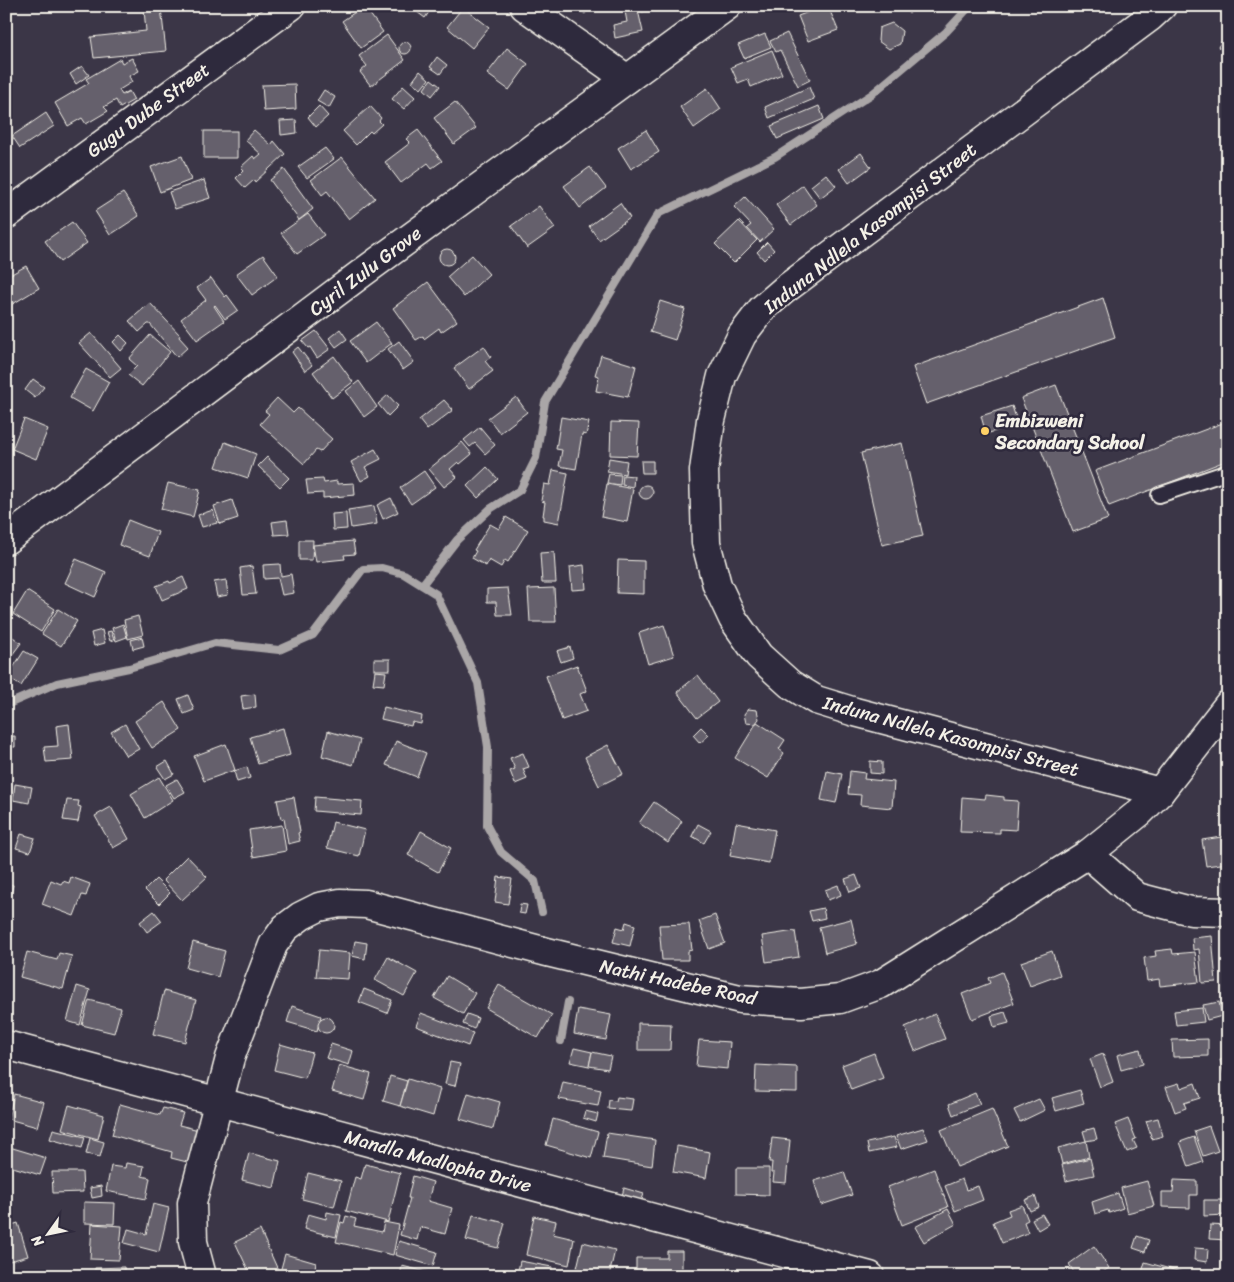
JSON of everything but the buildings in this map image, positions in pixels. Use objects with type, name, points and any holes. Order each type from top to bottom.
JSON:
[{"type":"street","name":"Gugu Dube Street","points":[[6,214],[291,6]]},
{"type":"street","points":[[524,6],[627,78]]},
{"type":"street","name":"Cyril Zulu Grove","points":[[10,529],[727,6]]},
{"type":"street","name":"Induna Ndlela Kasompisi Street","points":[[1160,792],[855,712],[816,700],[790,684],[759,656],[733,619],[717,585],[706,543],[704,471],[711,420],[722,376],[742,335],[762,309],[831,254],[1150,17],[1162,6]]},
{"type":"street","name":"Nathi Hadebe Road","points":[[202,1276],[194,1242],[192,1203],[220,1103],[230,1058],[273,945],[285,928],[301,916],[319,907],[340,903],[366,904],[546,952],[740,999],[801,1003],[840,998],[881,984],[1088,854],[1140,812],[1160,792],[1228,705]]},
{"type":"street","points":[[1088,854],[1137,897],[1192,911],[1228,912]]},
{"type":"street","name":"Mandla Madlopha Drive","points":[[6,1045],[815,1269],[870,1276]]},
{"type":"lane","points":[[1159,495],[1228,472]]},
{"type":"waterway","points":[[422,585],[457,540],[490,509],[520,490],[536,458],[545,402],[658,214],[775,157],[872,94],[946,32],[970,6]]},
{"type":"waterway","points":[[6,705],[57,683],[129,668],[215,643],[279,650],[313,635],[363,569],[382,568],[404,574],[436,594],[478,683],[488,747],[487,826],[501,852],[535,881],[542,912]]},
{"type":"waterway","points":[[561,1041],[568,1002]]},
{"type":"place","name":"Embizweni Secondary School","points":[[985,431]]}]
